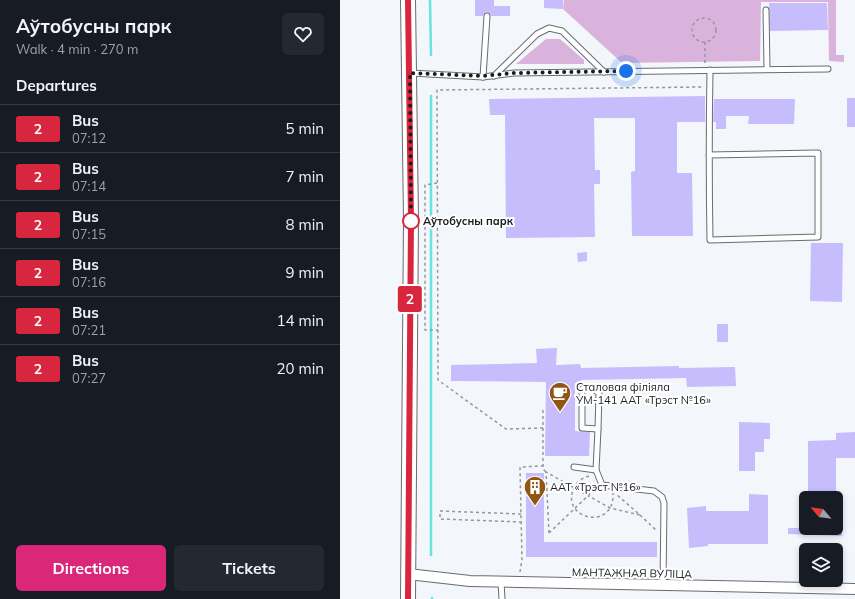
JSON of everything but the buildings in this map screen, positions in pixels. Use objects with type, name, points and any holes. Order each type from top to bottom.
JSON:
[{"type":"main road","points":[[408,0],[411,220],[408,599]]},
{"type":"street","name":"МАНТАЖНАЯ ВУЛІЦА","points":[[408,574],[470,581],[518,583],[855,589]]},
{"type":"lane","points":[[766,10],[767,69]]},
{"type":"lane","points":[[483,76],[487,16]]},
{"type":"lane","points":[[494,76],[538,34],[549,28],[562,31],[604,72]]},
{"type":"lane","points":[[410,73],[494,76],[514,73],[828,69]]},
{"type":"lane","points":[[708,70],[710,87],[709,155],[710,240],[818,237],[818,153],[709,155]]},
{"type":"lane","points":[[598,429],[582,428],[582,389],[592,388],[599,393],[598,429],[596,470],[602,485],[654,491],[662,496],[664,503],[663,586]]},
{"type":"lane","points":[[574,467],[596,470]]},
{"type":"lane","points":[[501,582],[502,599]]},
{"type":"path","points":[[706,18],[713,22],[716,33],[712,39],[705,42],[698,40],[692,30],[695,22],[706,18]]},
{"type":"path","points":[[705,42],[708,70]]},
{"type":"path","points":[[543,428],[506,429],[438,380],[437,90],[710,87]]},
{"type":"path","points":[[437,183],[425,185],[425,330],[438,330]]},
{"type":"path","points":[[543,410],[543,469],[610,508],[640,515]]},
{"type":"path","points":[[518,583],[522,559],[520,467],[543,466]]},
{"type":"path","points":[[546,472],[549,533],[594,490]]},
{"type":"path","points":[[595,476],[581,479],[576,484],[572,498],[575,508],[583,515],[590,517],[603,515],[610,508],[613,499],[612,491],[640,515],[663,538]]},
{"type":"path","points":[[521,514],[440,511],[440,519],[521,522]]},
{"type":"shaded area","points":[[564,0],[836,0],[836,55],[844,55],[844,62],[829,61],[828,2],[761,2],[760,61],[622,63],[563,9]]},
{"type":"shaded area","points":[[546,39],[560,39],[584,60],[584,64],[516,64]]},
{"type":"waterway","points":[[430,0],[431,55]]},
{"type":"waterway","points":[[431,96],[431,555]]},
{"type":"bus line","name":"2","points":[[408,0],[411,220],[408,599]]},
{"type":"place","name":"Аўтобусны парк","points":[[411,221]]},
{"type":"place","name":"Сталовая філіяла УМ-141 ААТ «Трэст №16»","points":[[560,412]]},
{"type":"place","name":"ААТ «Трэст №16»","points":[[535,506]]},
{"type":"route","points":[[411,221],[410,73],[494,76],[514,73],[626,71]]}]
